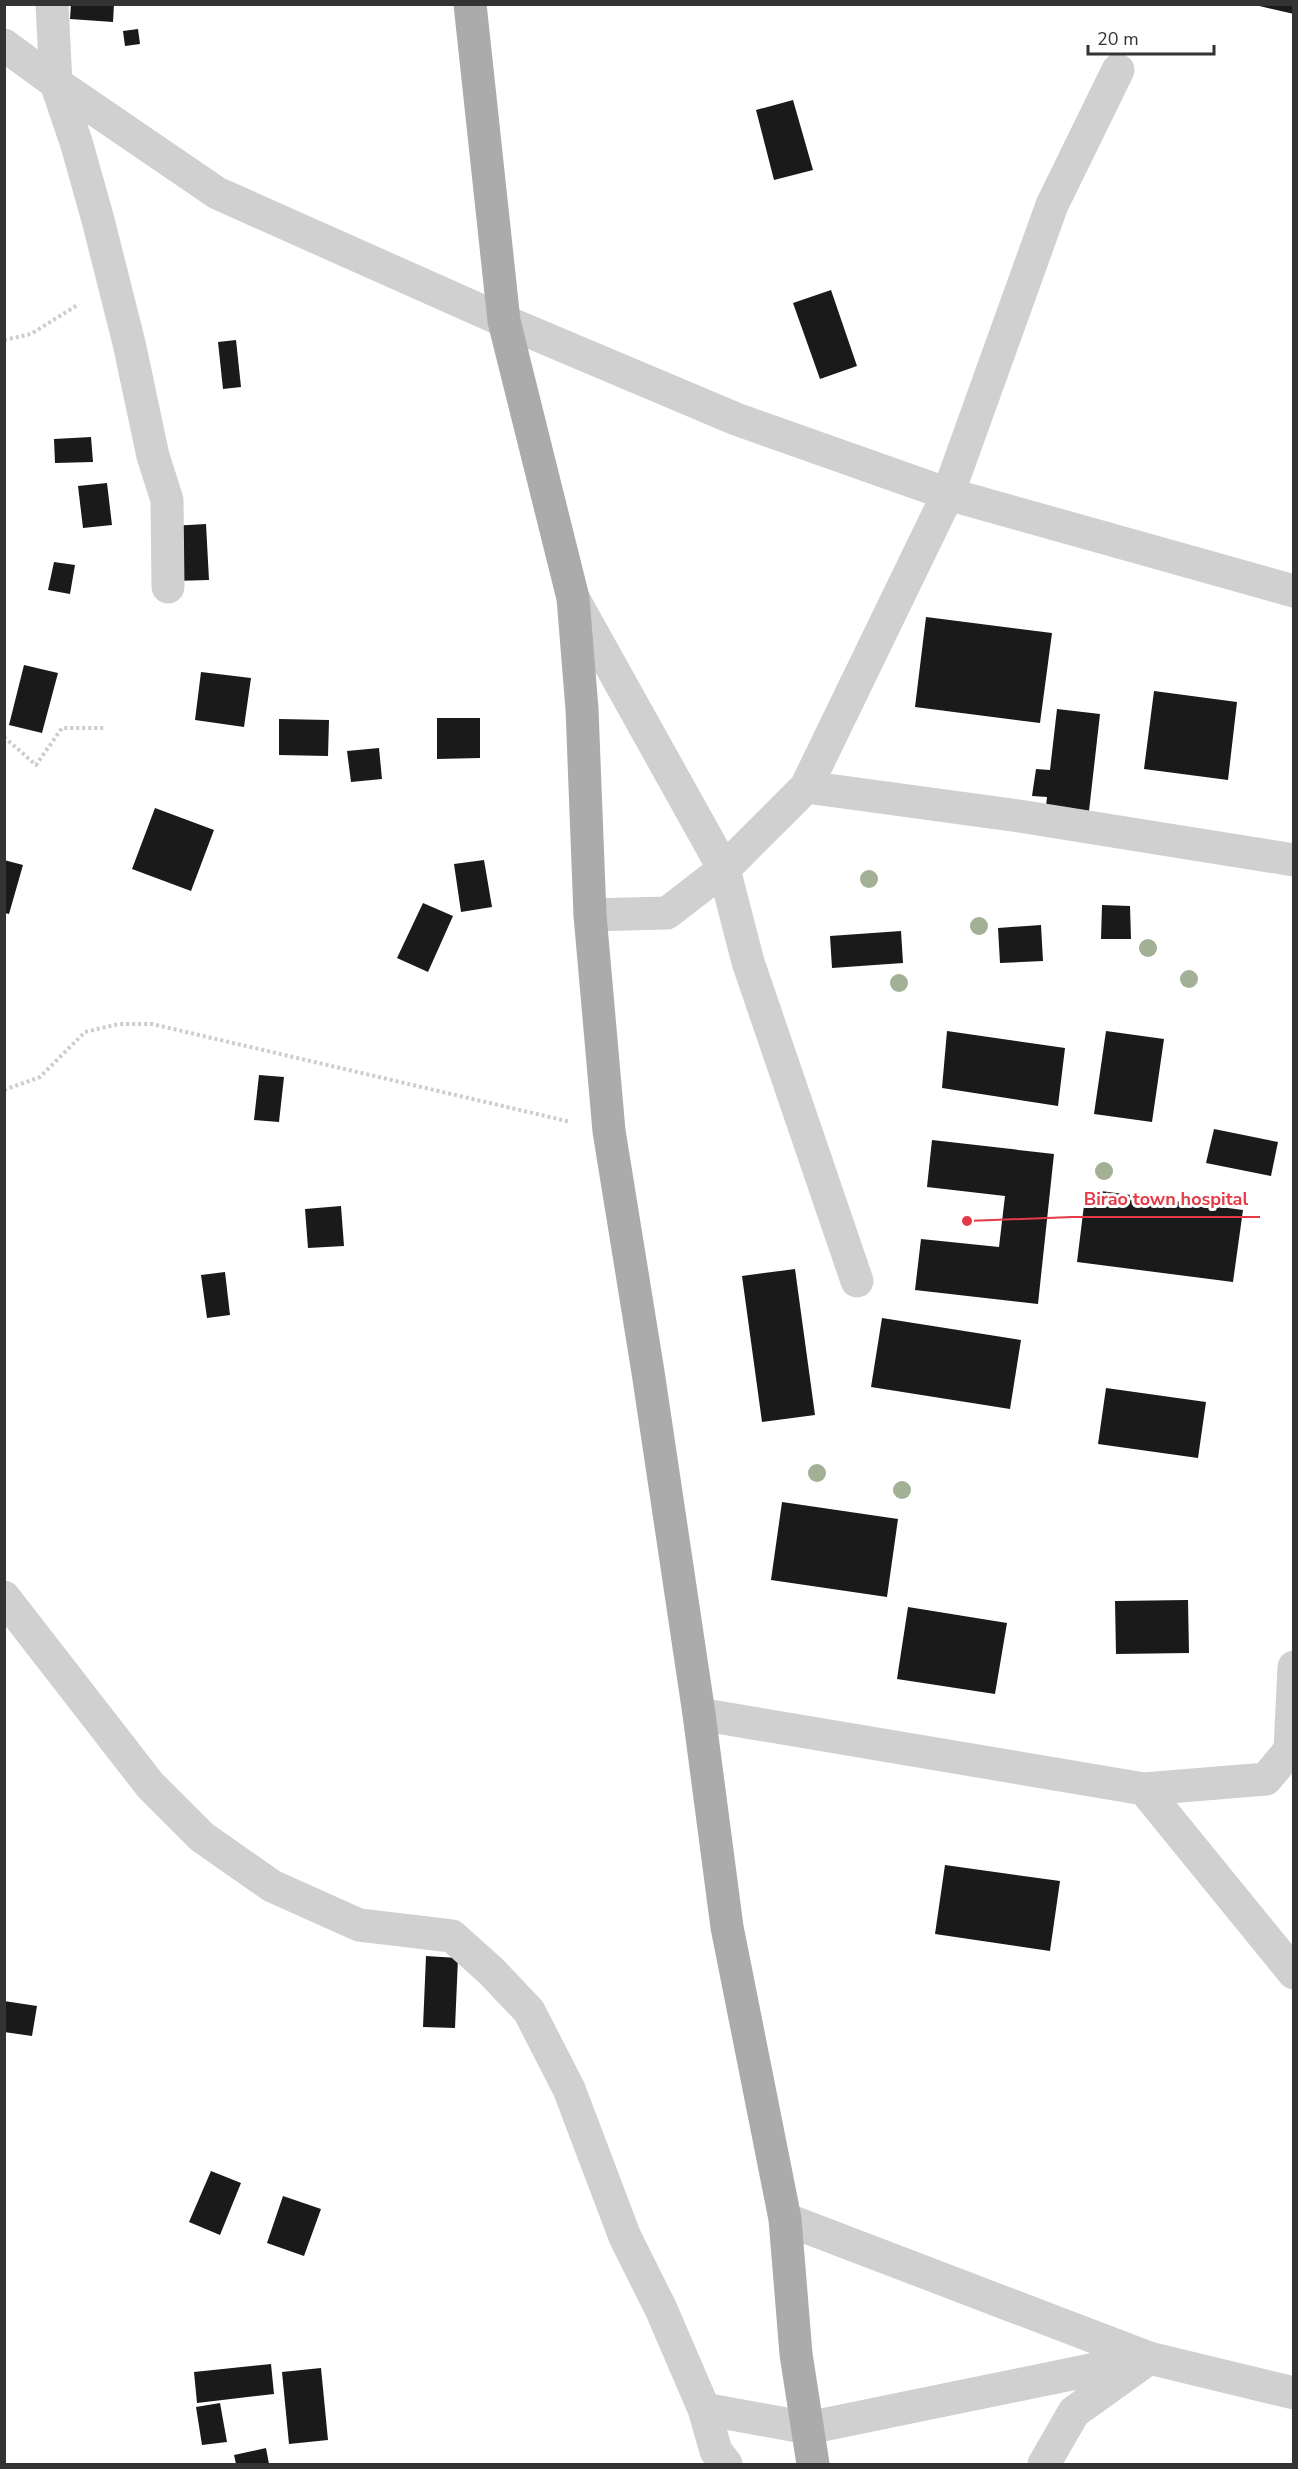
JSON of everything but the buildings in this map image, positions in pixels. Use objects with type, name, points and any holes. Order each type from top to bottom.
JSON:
[{"type":"main road","points":[[470,4],[504,321],[573,598],[582,709],[590,915],[609,1131],[699,1714],[727,1927],[785,2219],[796,2354],[813,2464]]},
{"type":"street","points":[[52,4],[56,83],[77,145],[114,284],[153,456],[166,500],[168,587]]},
{"type":"street","points":[[4,45],[218,193],[504,321],[736,419],[948,494],[1293,591]]},
{"type":"street","points":[[590,915],[668,913],[724,869],[806,787],[948,494],[1052,205],[1118,70]]},
{"type":"street","points":[[573,598],[724,869],[748,962],[857,1281]]},
{"type":"street","points":[[806,787],[1019,816],[1293,860]]},
{"type":"street","points":[[4,1597],[150,1785],[202,1837],[272,1886],[359,1925],[452,1936],[491,1971],[529,2011],[569,2089],[625,2237],[661,2309],[704,2409],[716,2451],[726,2464]]},
{"type":"street","points":[[699,1714],[1144,1789],[1266,1779],[1290,1750],[1293,1667]]},
{"type":"street","points":[[1144,1789],[1293,1973]]},
{"type":"street","points":[[785,2219],[1149,2358],[1293,2393]]},
{"type":"street","points":[[704,2409],[808,2428],[1149,2358]]},
{"type":"street","points":[[1044,2464],[1074,2412],[1149,2358]]},
{"type":"path","points":[[4,340],[31,334],[114,284]]},
{"type":"path","points":[[4,736],[36,765],[62,728],[106,728]]},
{"type":"path","points":[[4,1090],[40,1077],[86,1032],[119,1024],[152,1024],[609,1131]]},
{"type":"place","name":"Birao town hospital","points":[[967,1221]]}]
